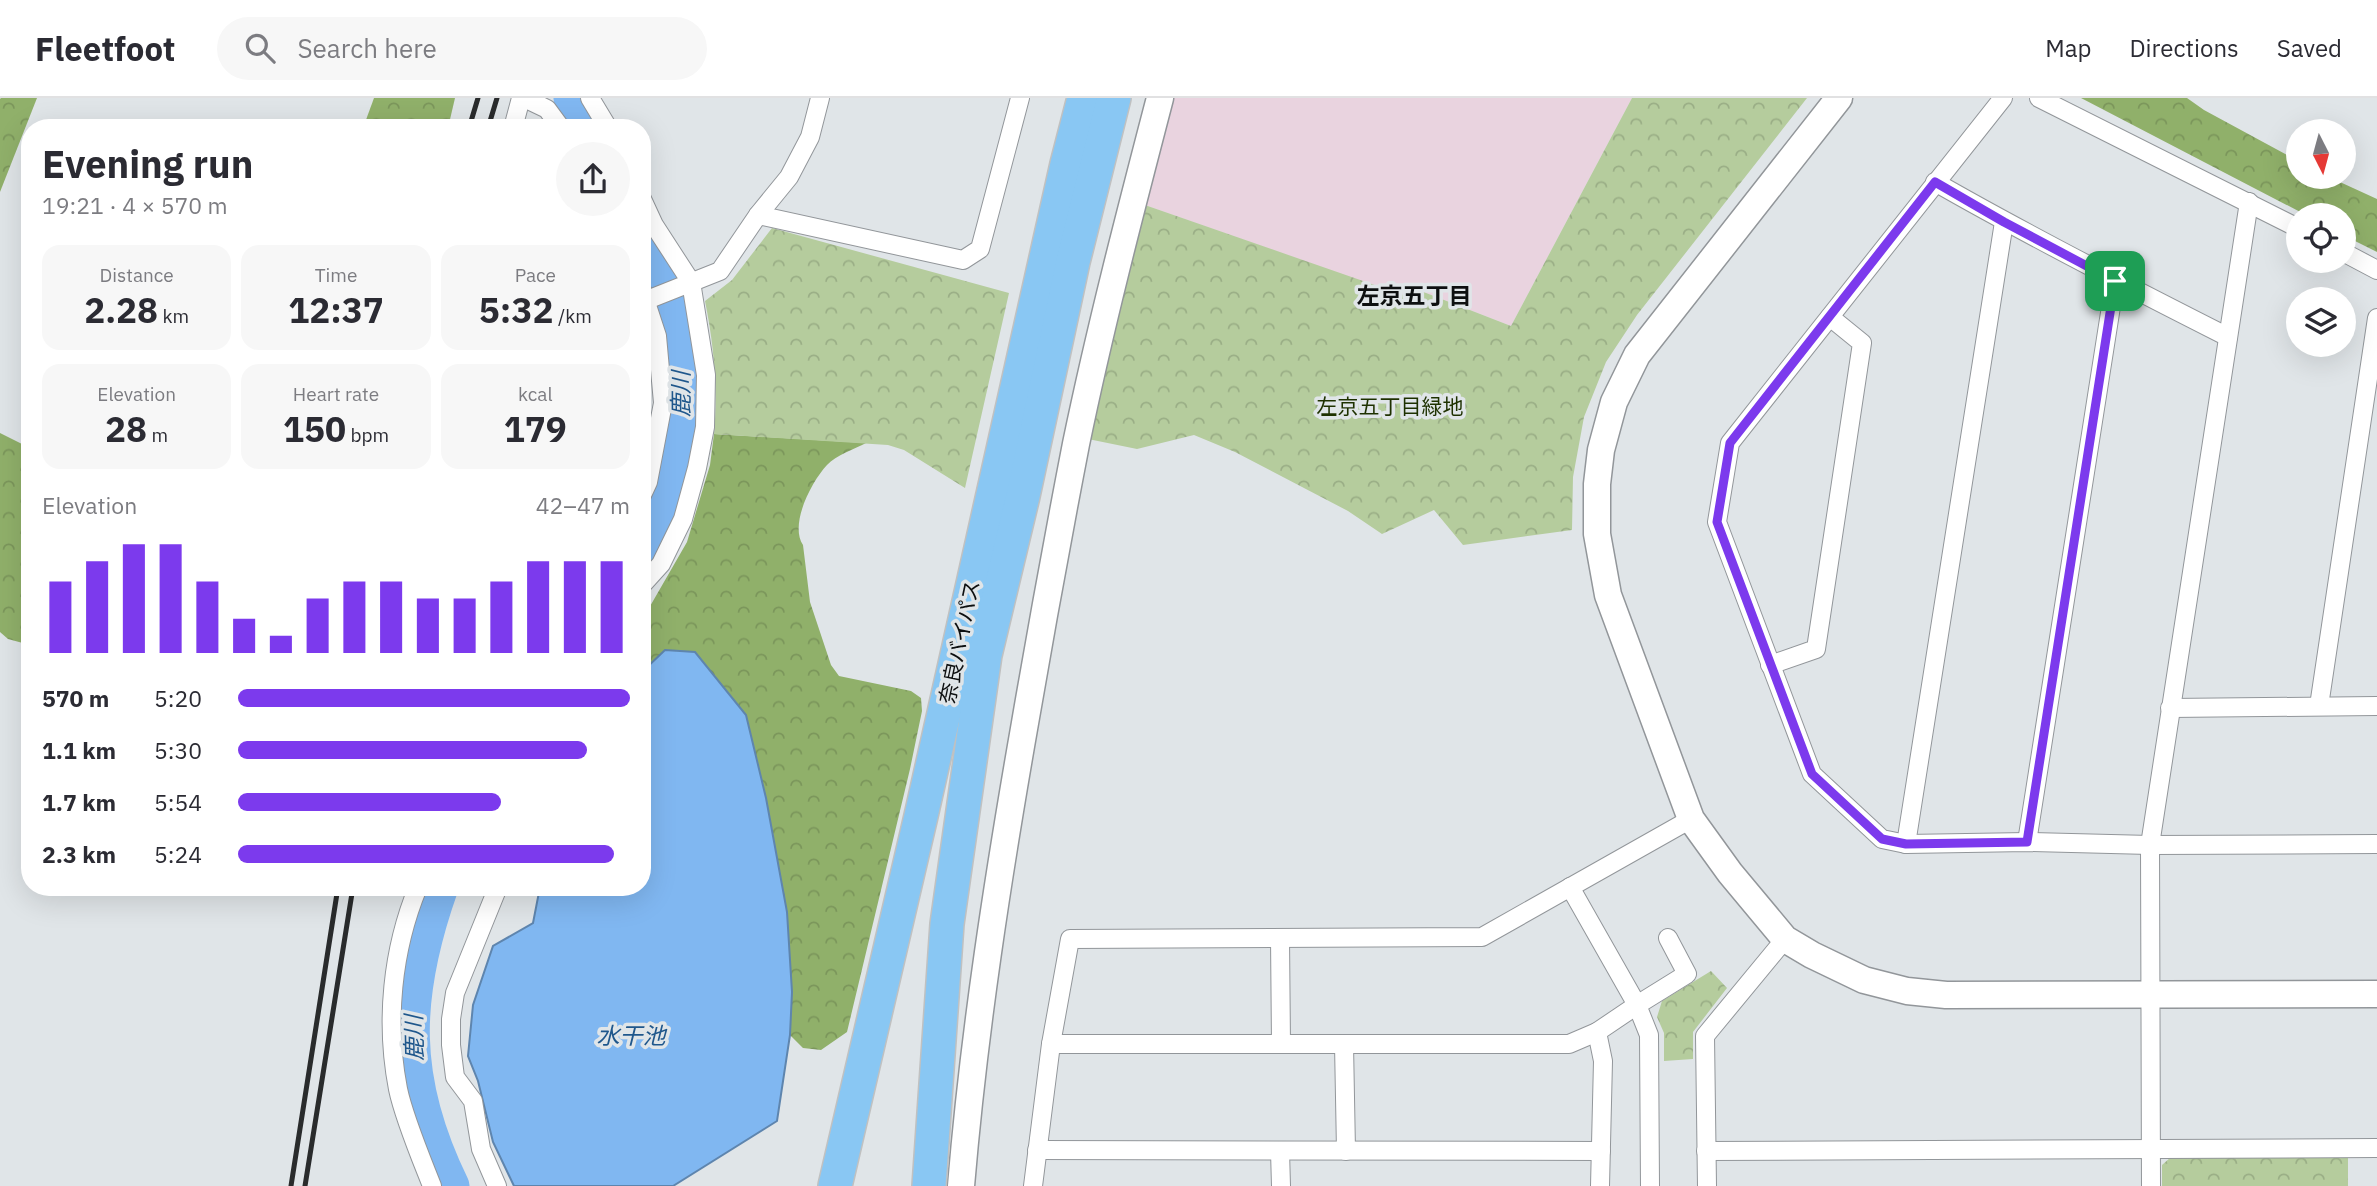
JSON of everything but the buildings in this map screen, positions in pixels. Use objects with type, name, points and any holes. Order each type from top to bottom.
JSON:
[{"type":"highway","name":"奈良バイパス","points":[[835,1186],[1084,98]]},
{"type":"highway","name":"奈良バイパス","points":[[929,1186],[947,925],[985,655],[1023,496],[1073,262],[1114,98]]},
{"type":"highway","points":[[920,1186],[937,1092]]},
{"type":"street","points":[[516,119],[522,98],[547,108],[555,119]]},
{"type":"street","points":[[590,98],[603,119]]},
{"type":"street","points":[[651,296],[720,271],[758,215],[789,177],[810,137],[820,98]]},
{"type":"street","points":[[758,215],[963,260],[980,249],[1020,98]]},
{"type":"street","points":[[961,1186],[966,1125],[996,886],[1044,618],[1077,442],[1160,98]]},
{"type":"street","points":[[1839,98],[1637,355],[1614,402],[1601,450],[1597,484],[1597,534],[1608,595],[1691,819],[1730,873],[1785,939],[1822,961],[1864,980],[1928,995],[2377,994]]},
{"type":"street","points":[[2003,98],[1730,443],[1717,522],[1812,774],[1882,839],[1906,844],[2377,844]]},
{"type":"street","points":[[2039,98],[2286,222]]},
{"type":"street","points":[[1935,182],[2115,281],[2228,337]]},
{"type":"street","points":[[2151,1186],[2150,845],[2249,202]]},
{"type":"street","points":[[651,218],[685,285],[706,375],[705,427],[697,468],[682,519],[662,564],[651,575]]},
{"type":"street","points":[[1906,844],[2004,222]]},
{"type":"street","points":[[2356,259],[2377,270]]},
{"type":"street","points":[[2027,842],[2115,281]]},
{"type":"street","points":[[651,313],[657,336],[663,403],[651,455]]},
{"type":"street","points":[[1770,665],[1816,649],[1863,344],[1830,317]]},
{"type":"street","points":[[2319,706],[2377,318]]},
{"type":"street","points":[[2170,708],[2377,706]]},
{"type":"street","points":[[1033,1186],[1051,1044],[1070,939],[1482,937],[1691,819]]},
{"type":"street","points":[[1570,887],[1637,1005],[1649,1035],[1650,1186]]},
{"type":"street","points":[[414,896],[408,911],[392,996],[393,1049],[398,1090],[432,1186]]},
{"type":"street","points":[[494,896],[455,993],[451,1045],[455,1077],[473,1101],[481,1149],[497,1186]]},
{"type":"street","points":[[1280,938],[1281,1044]]},
{"type":"street","points":[[1051,1044],[1569,1044],[1597,1032],[1687,974],[1668,938]]},
{"type":"street","points":[[1707,1186],[1705,1036],[1785,939]]},
{"type":"street","points":[[1597,1032],[1602,1061],[1600,1186]]},
{"type":"street","points":[[1344,1044],[1346,1151]]},
{"type":"street","points":[[1706,1151],[2377,1148]]},
{"type":"street","points":[[1037,1150],[1601,1151]]},
{"type":"street","points":[[1280,1151],[1281,1186]]},
{"type":"shaded area","points":[[1171,98],[1632,98],[1511,326],[1421,291],[1409,298],[1142,204]]},
{"type":"green space","points":[[37,98],[29,119],[21,119],[21,139],[0,192],[0,99]]},
{"type":"green space","points":[[374,98],[455,98],[450,119],[366,119]]},
{"type":"green space","name":"左京五丁目緑地","points":[[1632,98],[1807,98],[1637,315],[1606,362],[1584,417],[1573,477],[1572,530],[1463,545],[1434,510],[1382,534],[1348,511],[1235,452],[1194,435],[1137,449],[1088,439],[1142,204],[1409,297],[1421,291],[1511,326]]},
{"type":"green space","points":[[2081,98],[2187,98],[2286,154],[2286,189],[2355,189],[2377,199],[2377,252],[2356,242],[2356,203],[2286,205]]},
{"type":"green space","points":[[772,228],[1009,293],[965,488],[904,450],[888,445],[714,434],[714,367],[705,301],[732,280]]},
{"type":"green space","points":[[0,433],[21,444],[21,643],[8,639],[0,632]]},
{"type":"green space","points":[[714,434],[866,443],[831,461],[815,481],[804,503],[800,515],[799,536],[803,545],[810,602],[831,665],[839,676],[911,691],[921,698],[922,711],[910,769],[847,1032],[821,1050],[803,1048],[790,1035],[792,992],[787,912],[776,856],[665,650],[651,663],[651,605],[687,542],[710,465]]},
{"type":"green space","points":[[1711,971],[1727,988],[1693,1032],[1693,1059],[1664,1061],[1664,1033],[1657,1017],[1662,1001]]},
{"type":"green space","points":[[2348,1156],[2348,1186],[2162,1186],[2162,1165],[2171,1157]]},
{"type":"water","name":"水干池","points":[[665,650],[695,652],[746,715],[766,798],[787,912],[792,992],[790,1035],[777,1121],[673,1186],[514,1186],[493,1142],[478,1081],[468,1056],[473,1005],[493,946],[533,923],[538,896],[651,896],[651,663]]},
{"type":"waterway","name":"鹿川","points":[[571,98],[582,119]]},
{"type":"waterway","name":"鹿川","points":[[651,256],[663,278],[676,314],[685,400],[677,455],[662,506],[651,531]]},
{"type":"waterway","name":"鹿川","points":[[438,896],[419,965],[412,1038],[415,1074],[423,1110],[452,1186]]},
{"type":"railway","points":[[472,119],[478,98]]},
{"type":"railway","points":[[491,119],[497,98]]},
{"type":"railway","points":[[291,1186],[337,896]]},
{"type":"railway","points":[[305,1186],[352,896]]},
{"type":"district","name":"左京五丁目","points":[[1414,296]]},
{"type":"route","points":[[1935,182],[2115,281],[2027,842],[1906,844],[1882,839],[1812,774],[1770,665],[1717,522],[1730,443],[1935,182]]}]
